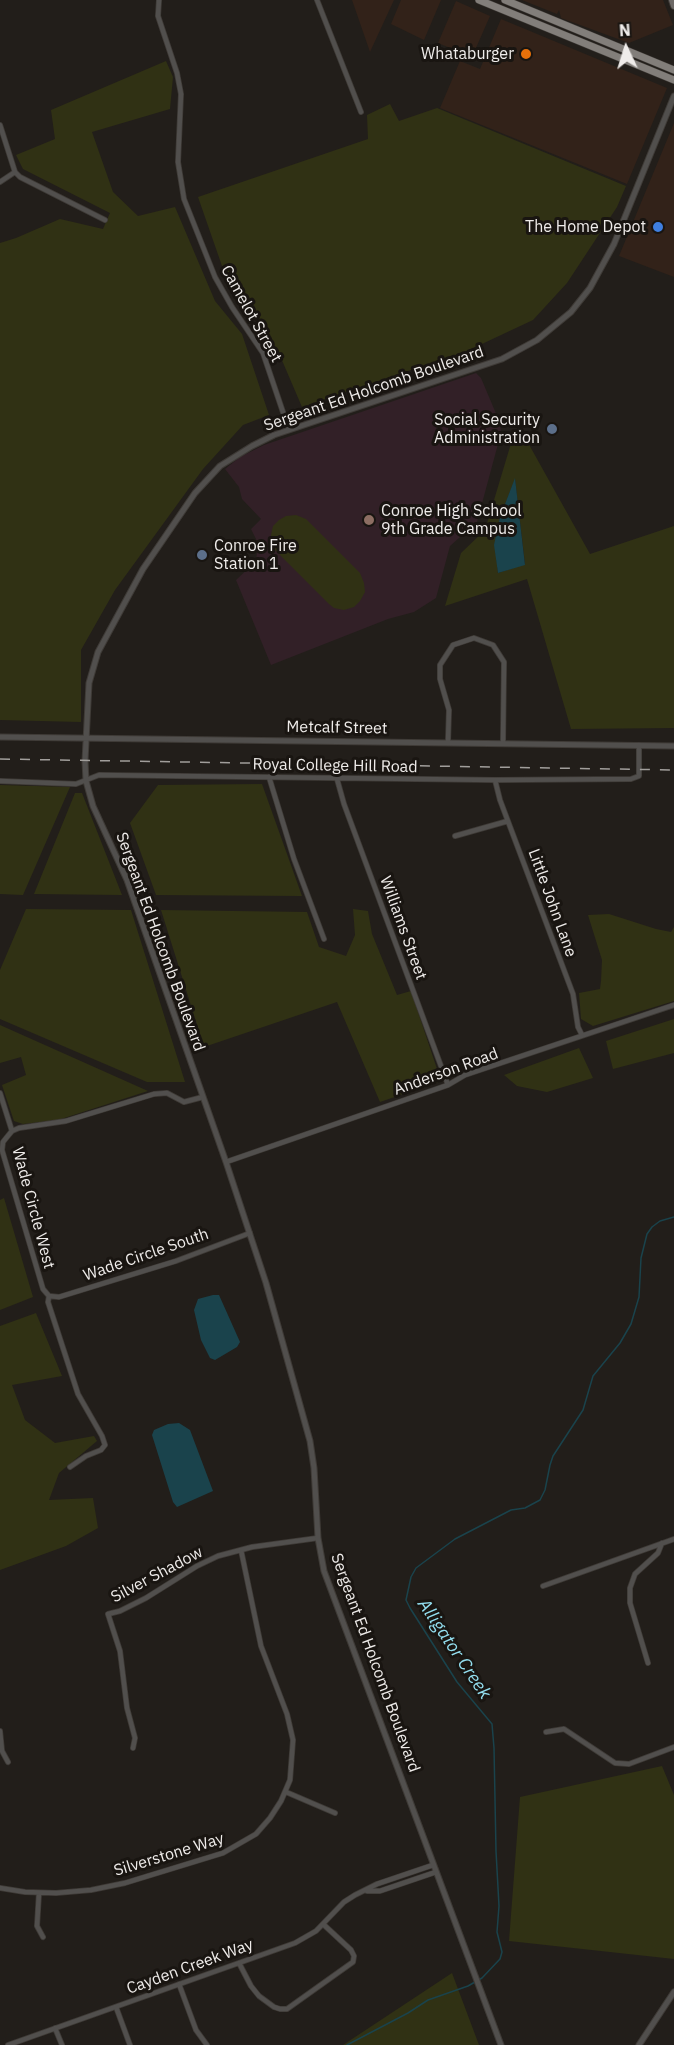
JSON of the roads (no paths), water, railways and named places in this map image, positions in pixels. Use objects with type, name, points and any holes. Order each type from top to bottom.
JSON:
[{"type":"main road","points":[[479,0],[674,80]]},
{"type":"main road","points":[[496,0],[506,0],[674,70]]},
{"type":"main road","points":[[672,0],[674,6]]},
{"type":"main road","points":[[663,66],[674,61]]},
{"type":"street","name":"Camelot Street","points":[[159,0],[158,16],[177,73],[181,94],[178,162],[184,198],[215,277],[263,353],[289,430]]},
{"type":"street","points":[[317,0],[361,112]]},
{"type":"street","name":"Sergeant Ed Holcomb Boulevard","points":[[501,2045],[324,1571],[318,1538],[310,1441],[266,1283],[127,880],[93,806],[86,781],[88,683],[98,652],[144,570],[195,493],[220,466],[274,435],[502,359],[537,340],[562,320],[591,288],[606,261],[674,96]]},
{"type":"street","points":[[0,125],[15,172],[20,177],[105,220]]},
{"type":"street","points":[[0,182],[15,172]]},
{"type":"street","points":[[448,742],[449,710],[440,679],[440,665],[453,645],[474,638],[493,645],[504,662],[503,743]]},
{"type":"street","name":"Metcalf Street","points":[[0,737],[674,746]]},
{"type":"street","name":"Royal College Hill Road","points":[[0,781],[76,784],[99,776],[631,779],[639,776],[639,745]]},
{"type":"street","points":[[269,777],[294,859],[324,939]]},
{"type":"street","name":"Williams Street","points":[[337,779],[344,804],[448,1085]]},
{"type":"street","name":"Little John Lane","points":[[495,780],[508,821],[573,994],[578,1027],[582,1035]]},
{"type":"street","points":[[455,836],[508,821]]},
{"type":"street","name":"Anderson Road","points":[[226,1162],[448,1085],[465,1075],[674,1005]]},
{"type":"street","name":"Wade Circle West","points":[[0,1093],[12,1131],[3,1142],[2,1150],[43,1289],[49,1296],[48,1302],[78,1394],[105,1445],[101,1450],[86,1456],[70,1467]]},
{"type":"street","points":[[12,1131],[66,1121],[154,1094],[167,1093],[184,1102],[203,1097]]},
{"type":"street","name":"Wade Circle South","points":[[49,1296],[59,1297],[176,1261],[249,1233]]},
{"type":"street","name":"Silver Shadow","points":[[133,1748],[135,1738],[127,1708],[120,1651],[108,1614],[120,1611],[146,1598],[208,1561],[241,1550],[318,1538]]},
{"type":"street","points":[[543,1586],[674,1539]]},
{"type":"street","points":[[648,1664],[630,1603],[630,1588],[635,1574],[658,1553],[662,1543]]},
{"type":"street","name":"Silverstone Way","points":[[0,1888],[39,1893],[74,1892],[114,1886],[223,1853],[256,1834],[270,1818],[286,1792],[292,1760],[291,1728],[261,1646],[241,1550]]},
{"type":"street","points":[[546,1732],[564,1729],[615,1763],[629,1764],[674,1747]]},
{"type":"street","points":[[0,1731],[2,1751],[8,1762]]},
{"type":"street","points":[[286,1792],[335,1813]]},
{"type":"street","name":"Cayden Creek Way","points":[[8,2045],[306,1938],[344,1902],[377,1884],[433,1865]]},
{"type":"street","name":"Cayden Creek Way","points":[[367,1891],[380,1891],[436,1872]]},
{"type":"street","points":[[39,1893],[37,1926],[43,1937]]},
{"type":"street","points":[[240,1963],[246,1979],[256,1992],[274,2007],[284,2010],[353,1962],[354,1956],[351,1950],[323,1924]]},
{"type":"street","points":[[179,1984],[196,2030],[207,2045]]},
{"type":"street","points":[[639,2045],[674,1992]]},
{"type":"street","points":[[116,2007],[130,2045]]},
{"type":"street","points":[[55,2028],[62,2045]]},
{"type":"water","points":[[515,478],[525,565],[498,573],[494,545],[500,517]]},
{"type":"water","points":[[219,1295],[240,1342],[237,1347],[215,1360],[210,1358],[201,1340],[194,1310],[198,1299]]},
{"type":"water","points":[[179,1423],[190,1430],[213,1491],[177,1507],[173,1502],[152,1435],[154,1430],[168,1424]]},
{"type":"waterway","name":"Alligator Creek","points":[[347,2045],[428,2000],[468,1986],[482,1978],[500,1959],[502,1952],[497,1932],[499,1906],[492,1724],[457,1682],[410,1608],[406,1600],[411,1577],[416,1568],[455,1539],[511,1510],[525,1508],[540,1500],[545,1490],[553,1456],[583,1410],[593,1376],[620,1343],[631,1324],[639,1297],[641,1258],[647,1234],[660,1221],[674,1217]]},
{"type":"railway","points":[[0,759],[674,770]]},
{"type":"place","name":"Whataburger","points":[[526,54]]},
{"type":"place","name":"The Home Depot","points":[[658,227]]},
{"type":"place","name":"Social Security Administration","points":[[552,429]]},
{"type":"place","name":"Conroe High School 9th Grade Campus","points":[[369,520]]},
{"type":"place","name":"Conroe Fire Station 1","points":[[202,555]]}]
